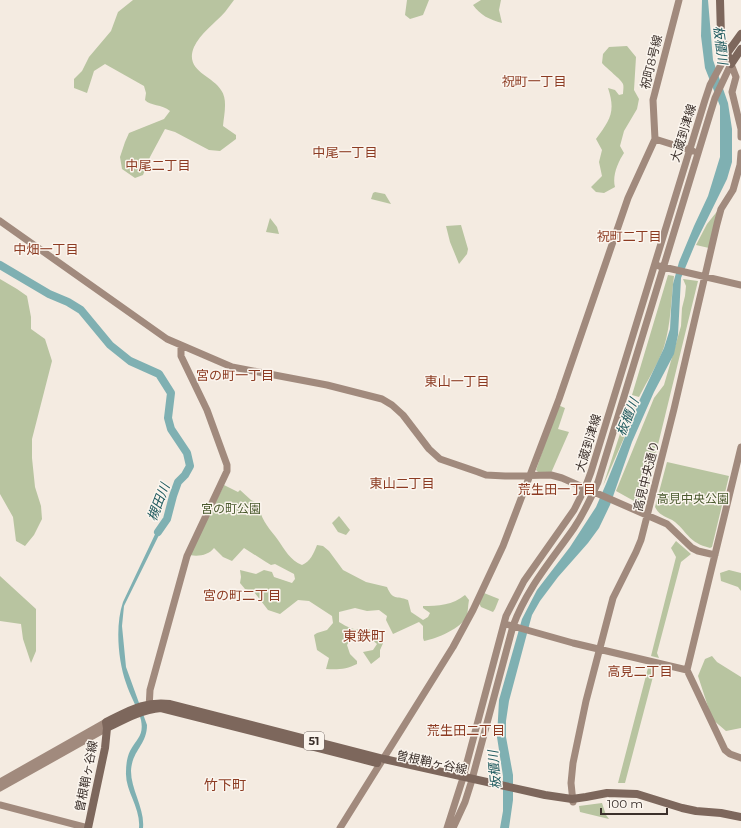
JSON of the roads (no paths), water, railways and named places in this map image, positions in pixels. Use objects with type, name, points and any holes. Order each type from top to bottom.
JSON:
[{"type":"main road","points":[[720,0],[721,36],[728,52],[731,64]]},
{"type":"main road","points":[[728,52],[741,34]]},
{"type":"main road","points":[[731,64],[741,49]]},
{"type":"main road","name":"曽根鞘ヶ谷線","points":[[88,828],[105,748],[106,725],[143,708],[170,704],[382,761],[462,779],[572,800]]},
{"type":"main road","name":"51","points":[[572,800],[607,793],[637,794],[682,808],[741,817]]},
{"type":"main road","name":"51","points":[[572,800],[602,797],[634,797],[689,813],[704,816],[720,816],[741,821]]},
{"type":"street","name":"祝町8号線","points":[[655,139],[653,100],[679,0]]},
{"type":"street","name":"大蔵到津線","points":[[447,828],[462,779],[504,624],[511,604],[524,581],[567,521],[585,488],[710,85],[728,52]]},
{"type":"street","name":"大蔵到津線","points":[[453,828],[465,802],[472,780],[522,604],[530,589],[597,492],[663,267],[715,98],[731,64]]},
{"type":"street","points":[[731,64],[736,77],[732,92],[741,129],[741,137]]},
{"type":"street","points":[[340,828],[467,622],[503,546],[559,399],[628,198],[655,139],[699,152]]},
{"type":"street","name":"高見中央通り","points":[[572,800],[574,753],[612,598],[639,546],[706,276],[721,209],[733,190],[740,165],[741,154]]},
{"type":"street","points":[[0,221],[156,332],[181,346],[204,354],[232,367],[327,385],[382,399],[392,405],[403,415],[429,449],[440,458],[486,474],[530,476],[550,475],[562,478],[647,514],[672,527],[692,548],[715,555]]},
{"type":"street","points":[[655,265],[741,285]]},
{"type":"street","points":[[143,708],[152,683],[187,556],[226,471],[227,465],[207,410],[181,356],[181,346]]},
{"type":"street","points":[[741,448],[687,670],[725,750],[730,754],[741,758]]},
{"type":"street","points":[[504,624],[687,670]]},
{"type":"street","points":[[0,782],[106,725]]},
{"type":"street","points":[[0,788],[106,725]]},
{"type":"street","points":[[0,805],[88,828]]},
{"type":"water","points":[[702,0],[708,0],[713,60],[728,103],[732,129],[732,162],[727,179],[696,242],[681,278],[678,335],[674,354],[654,392],[632,442],[610,505],[599,528],[558,577],[540,601],[532,615],[509,701],[506,721],[506,737],[513,775],[513,800],[509,828],[500,828],[503,811],[503,776],[497,737],[499,700],[522,619],[537,590],[570,547],[596,507],[606,484],[640,399],[664,348],[670,329],[673,284],[679,262],[708,196],[720,157],[720,106],[705,68],[701,36]]},
{"type":"water","points":[[161,524],[163,524],[159,535],[124,606],[122,626],[126,667],[147,725],[145,738],[134,758],[131,771],[133,785],[143,821],[143,828],[139,828],[138,813],[126,779],[126,769],[129,753],[141,733],[142,725],[140,715],[123,674],[119,653],[118,632],[123,602]]},
{"type":"waterway","name":"槻田川","points":[[0,265],[49,294],[68,302],[81,310],[110,345],[130,361],[159,374],[171,393],[168,418],[171,429],[187,453],[190,466],[185,475],[178,482],[167,519],[158,532]]},
{"type":"district","name":"祝町一丁目","points":[[534,81]]},
{"type":"district","name":"中尾一丁目","points":[[345,152]]},
{"type":"district","name":"中尾二丁目","points":[[158,165]]},
{"type":"district","name":"祝町二丁目","points":[[629,236]]},
{"type":"district","name":"中畑一丁目","points":[[46,249]]},
{"type":"district","name":"宮の町一丁目","points":[[235,375]]},
{"type":"district","name":"東山一丁目","points":[[457,381]]},
{"type":"district","name":"東山二丁目","points":[[402,483]]},
{"type":"district","name":"荒生田一丁目","points":[[557,489]]},
{"type":"district","name":"宮の町二丁目","points":[[242,595]]},
{"type":"district","name":"東鉄町","points":[[364,636]]},
{"type":"district","name":"高見二丁目","points":[[640,671]]},
{"type":"district","name":"荒生田二丁目","points":[[466,730]]},
{"type":"district","name":"竹下町","points":[[225,785]]},
{"type":"water label","name":"板櫃川","points":[[721,45]]},
{"type":"water label","name":"板櫃川","points":[[627,417]]},
{"type":"water label","name":"板櫃川","points":[[494,770]]},
{"type":"park label","name":"高見中央公園","points":[[693,498]]},
{"type":"park label","name":"宮の町公園","points":[[231,508]]}]
